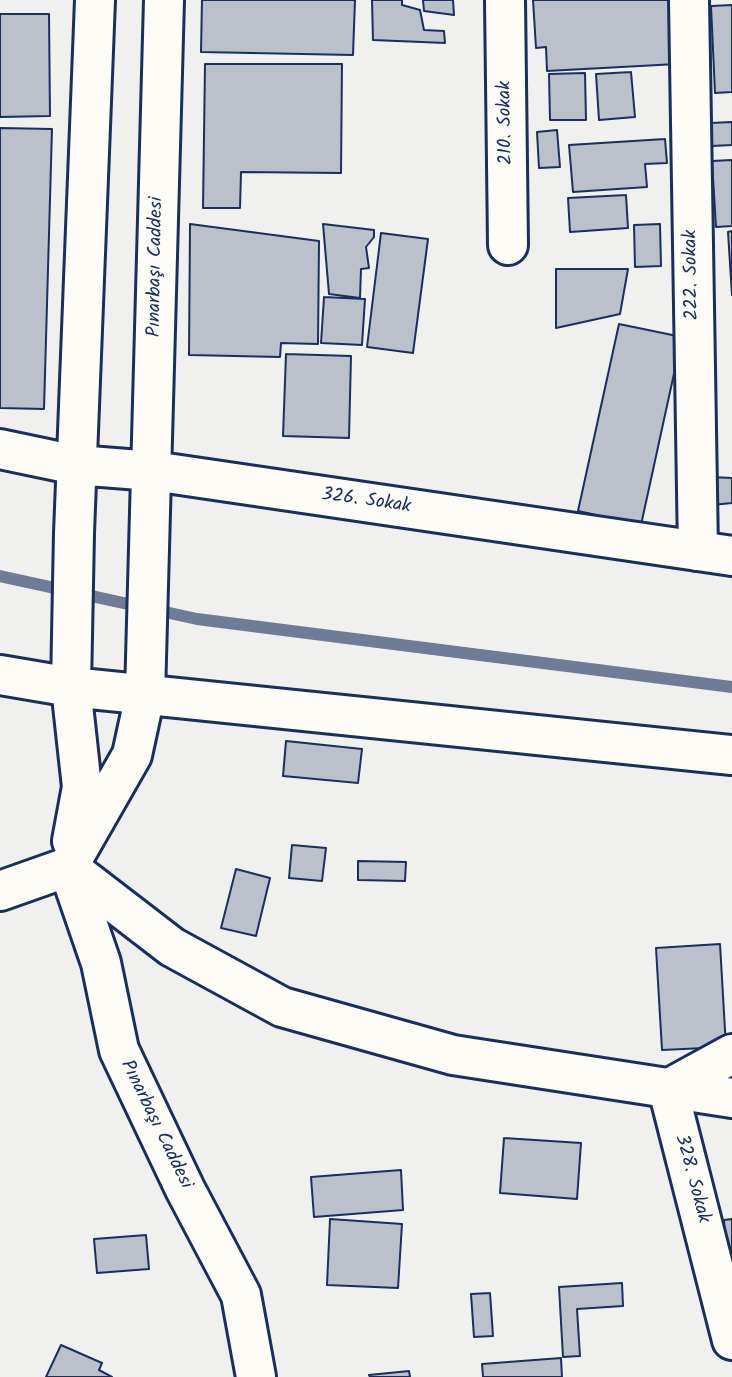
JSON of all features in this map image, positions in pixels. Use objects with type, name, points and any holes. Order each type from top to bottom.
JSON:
[{"type":"street","points":[[68,867],[82,787],[71,687],[76,465],[94,0]]},
{"type":"street","name":"Pınarbaşı Caddesi","points":[[163,0],[153,471],[145,695],[132,755],[68,867],[101,963],[119,1050],[185,1189],[241,1294],[256,1377]]},
{"type":"street","name":"210. Sokak","points":[[505,0],[508,245]]},
{"type":"street","name":"222. Sokak","points":[[689,0],[715,553]]},
{"type":"street","name":"326. Sokak","points":[[0,449],[76,465],[153,471],[715,553]]},
{"type":"street","points":[[0,675],[71,687],[732,755]]},
{"type":"street","points":[[0,891],[68,867]]},
{"type":"street","points":[[68,867],[172,947],[282,1007],[453,1055],[732,1098]]},
{"type":"street","points":[[668,1089],[732,1054]]},
{"type":"street","name":"328. Sokak","points":[[668,1089],[732,1340]]},
{"type":"building","points":[[202,0],[355,0],[353,55],[201,52]]},
{"type":"building","points":[[372,0],[402,0],[402,5],[420,10],[424,30],[444,31],[445,43],[373,40]]},
{"type":"building","points":[[423,0],[453,0],[454,15],[424,11]]},
{"type":"building","points":[[533,0],[674,0],[677,64],[547,71],[546,47],[536,48]]},
{"type":"building","points":[[732,5],[732,92],[715,93],[711,6]]},
{"type":"building","points":[[0,14],[49,14],[50,116],[0,117]]},
{"type":"building","points":[[205,64],[342,64],[341,173],[241,172],[240,208],[203,208]]},
{"type":"building","points":[[631,72],[635,117],[599,120],[596,74]]},
{"type":"building","points":[[585,73],[586,120],[550,120],[549,74]]},
{"type":"building","points":[[732,122],[732,145],[712,146],[710,123]]},
{"type":"building","points":[[0,128],[52,129],[44,409],[0,408]]},
{"type":"building","points":[[557,130],[560,167],[539,168],[537,132]]},
{"type":"building","points":[[665,139],[667,163],[645,164],[647,187],[573,192],[569,145]]},
{"type":"building","points":[[732,160],[732,226],[716,227],[712,161]]},
{"type":"building","points":[[626,195],[628,228],[570,232],[568,198]]},
{"type":"building","points":[[190,224],[319,241],[318,344],[281,343],[280,357],[189,355]]},
{"type":"building","points":[[323,224],[374,230],[374,237],[366,247],[369,268],[361,269],[360,298],[329,294]]},
{"type":"building","points":[[660,224],[661,266],[635,267],[634,225]]},
{"type":"building","points":[[732,231],[732,295],[728,232]]},
{"type":"building","points":[[381,233],[428,239],[413,353],[367,347]]},
{"type":"building","points":[[556,269],[628,269],[620,314],[556,328]]},
{"type":"building","points":[[324,297],[365,299],[362,345],[321,343]]},
{"type":"building","points":[[619,324],[682,337],[641,525],[578,511]]},
{"type":"building","points":[[286,354],[351,356],[349,438],[283,436]]},
{"type":"building","points":[[710,477],[732,478],[732,503],[712,505]]},
{"type":"building","points":[[286,741],[362,749],[358,783],[283,776]]},
{"type":"building","points":[[292,845],[326,848],[322,881],[289,878]]},
{"type":"building","points":[[358,861],[406,862],[405,881],[358,880]]},
{"type":"building","points":[[236,869],[270,878],[256,936],[221,928]]},
{"type":"building","points":[[720,944],[726,1047],[662,1050],[656,948]]},
{"type":"building","points":[[504,1138],[581,1143],[577,1199],[500,1193]]},
{"type":"building","points":[[401,1170],[403,1210],[314,1217],[311,1177]]},
{"type":"building","points":[[330,1219],[402,1224],[398,1288],[327,1285]]},
{"type":"building","points":[[732,1219],[732,1255],[726,1255],[724,1220]]},
{"type":"building","points":[[146,1235],[149,1269],[97,1273],[94,1239]]},
{"type":"building","points":[[622,1283],[623,1306],[577,1309],[580,1356],[563,1357],[559,1287]]},
{"type":"building","points":[[490,1293],[493,1336],[474,1337],[471,1294]]},
{"type":"building","points":[[61,1345],[102,1363],[99,1370],[112,1377],[46,1377]]},
{"type":"building","points":[[561,1358],[562,1377],[483,1377],[482,1364]]},
{"type":"building","points":[[409,1371],[410,1377],[369,1375]]},
{"type":"waterway","points":[[0,576],[197,619],[732,687]]}]
